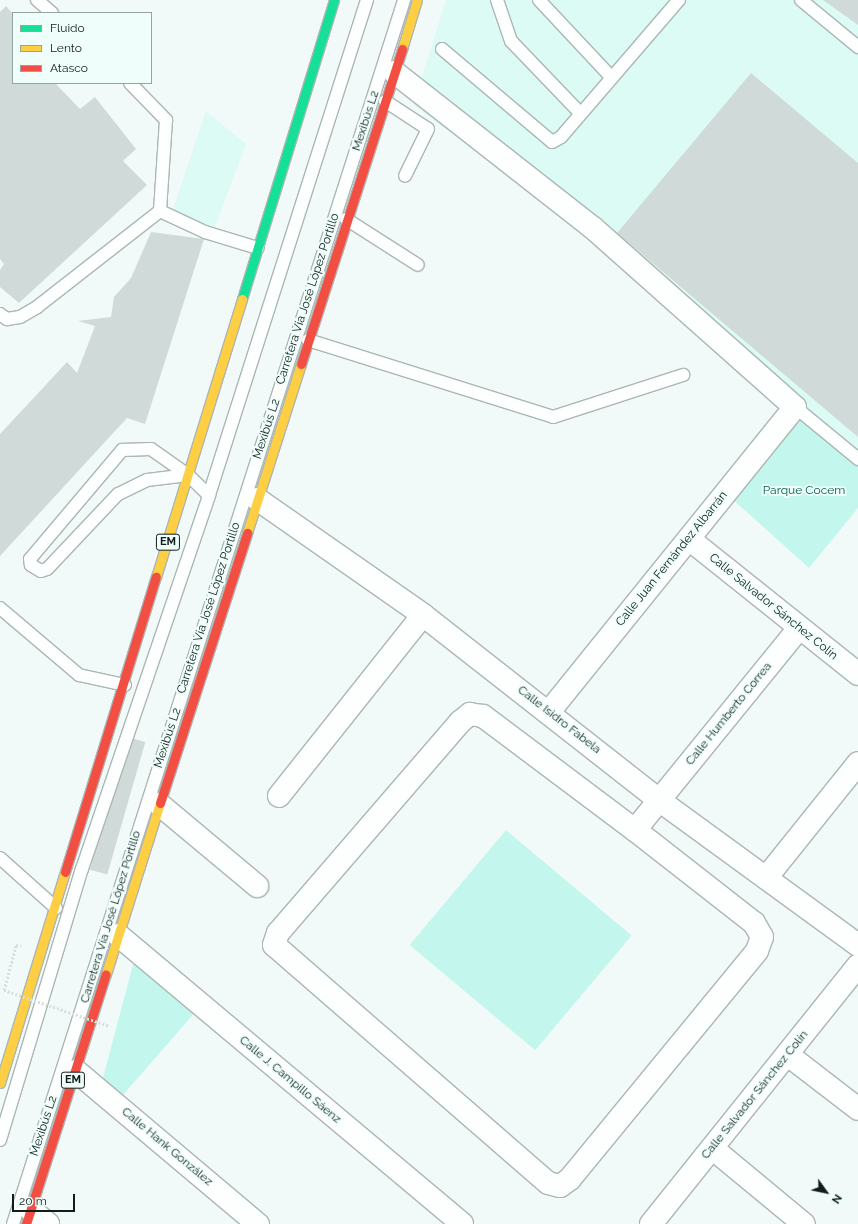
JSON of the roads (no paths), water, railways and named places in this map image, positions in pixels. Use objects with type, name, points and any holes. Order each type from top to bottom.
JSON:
[{"type":"main road","name":"EM","points":[[0,1083],[125,685],[334,0]]},
{"type":"main road","name":"Carretera Vía José López Portillo","points":[[28,1217],[76,1071],[159,804],[417,0]]},
{"type":"street","points":[[394,72],[592,227],[795,407]]},
{"type":"street","name":"Calle Juan Fernández Albarrán","points":[[550,712],[795,407]]},
{"type":"street","name":"Calle Isidro Fabela","points":[[257,498],[423,615],[550,712],[659,800],[858,945]]},
{"type":"street","name":"Calle Salvador Sánchez Colín","points":[[689,539],[858,674]]},
{"type":"street","points":[[279,796],[423,615]]},
{"type":"street","name":"Calle Humberto Correa","points":[[635,830],[799,628]]},
{"type":"street","points":[[470,714],[483,716],[635,830],[754,923],[762,937],[757,951],[570,1179],[560,1186],[548,1183],[274,945],[278,933],[470,714]]},
{"type":"street","points":[[766,878],[858,764]]},
{"type":"street","points":[[159,804],[257,886]]},
{"type":"street","name":"Calle J. Campillo Sáenz","points":[[118,935],[462,1224]]},
{"type":"street","name":"Calle Salvador Sánchez Colín","points":[[651,1224],[858,966]]},
{"type":"street","points":[[788,1055],[858,1109]]},
{"type":"street","name":"Calle Hank González","points":[[76,1071],[258,1224]]},
{"type":"street","points":[[712,1148],[804,1224]]},
{"type":"street","points":[[28,1217],[48,1224]]},
{"type":"lane","points":[[37,0],[51,12]]},
{"type":"lane","points":[[0,1140],[82,869],[209,494],[368,0]]},
{"type":"lane","name":"Mexibús L2","points":[[13,1224],[404,0]]},
{"type":"lane","points":[[497,0],[511,40],[580,113]]},
{"type":"lane","points":[[539,0],[610,76]]},
{"type":"lane","points":[[442,49],[543,138],[552,142],[561,137],[610,76],[679,0]]},
{"type":"lane","points":[[801,0],[858,47]]},
{"type":"lane","points":[[0,314],[6,319],[20,317],[37,307],[160,211],[166,120],[131,84]]},
{"type":"lane","points":[[385,101],[428,129],[405,176]]},
{"type":"lane","points":[[160,211],[205,232],[258,248]]},
{"type":"lane","points":[[346,219],[418,265]]},
{"type":"lane","points":[[308,340],[554,417],[683,375]]},
{"type":"lane","points":[[795,407],[858,459]]},
{"type":"lane","points":[[188,475],[147,480],[118,494],[47,569],[41,571],[31,565],[30,558],[122,450],[151,449],[188,475],[209,494]]},
{"type":"lane","points":[[0,608],[79,676],[125,685]]},
{"type":"lane","points":[[0,858],[56,908]]},
{"type":"park label","name":"Parque Cocem","points":[[804,491]]}]
